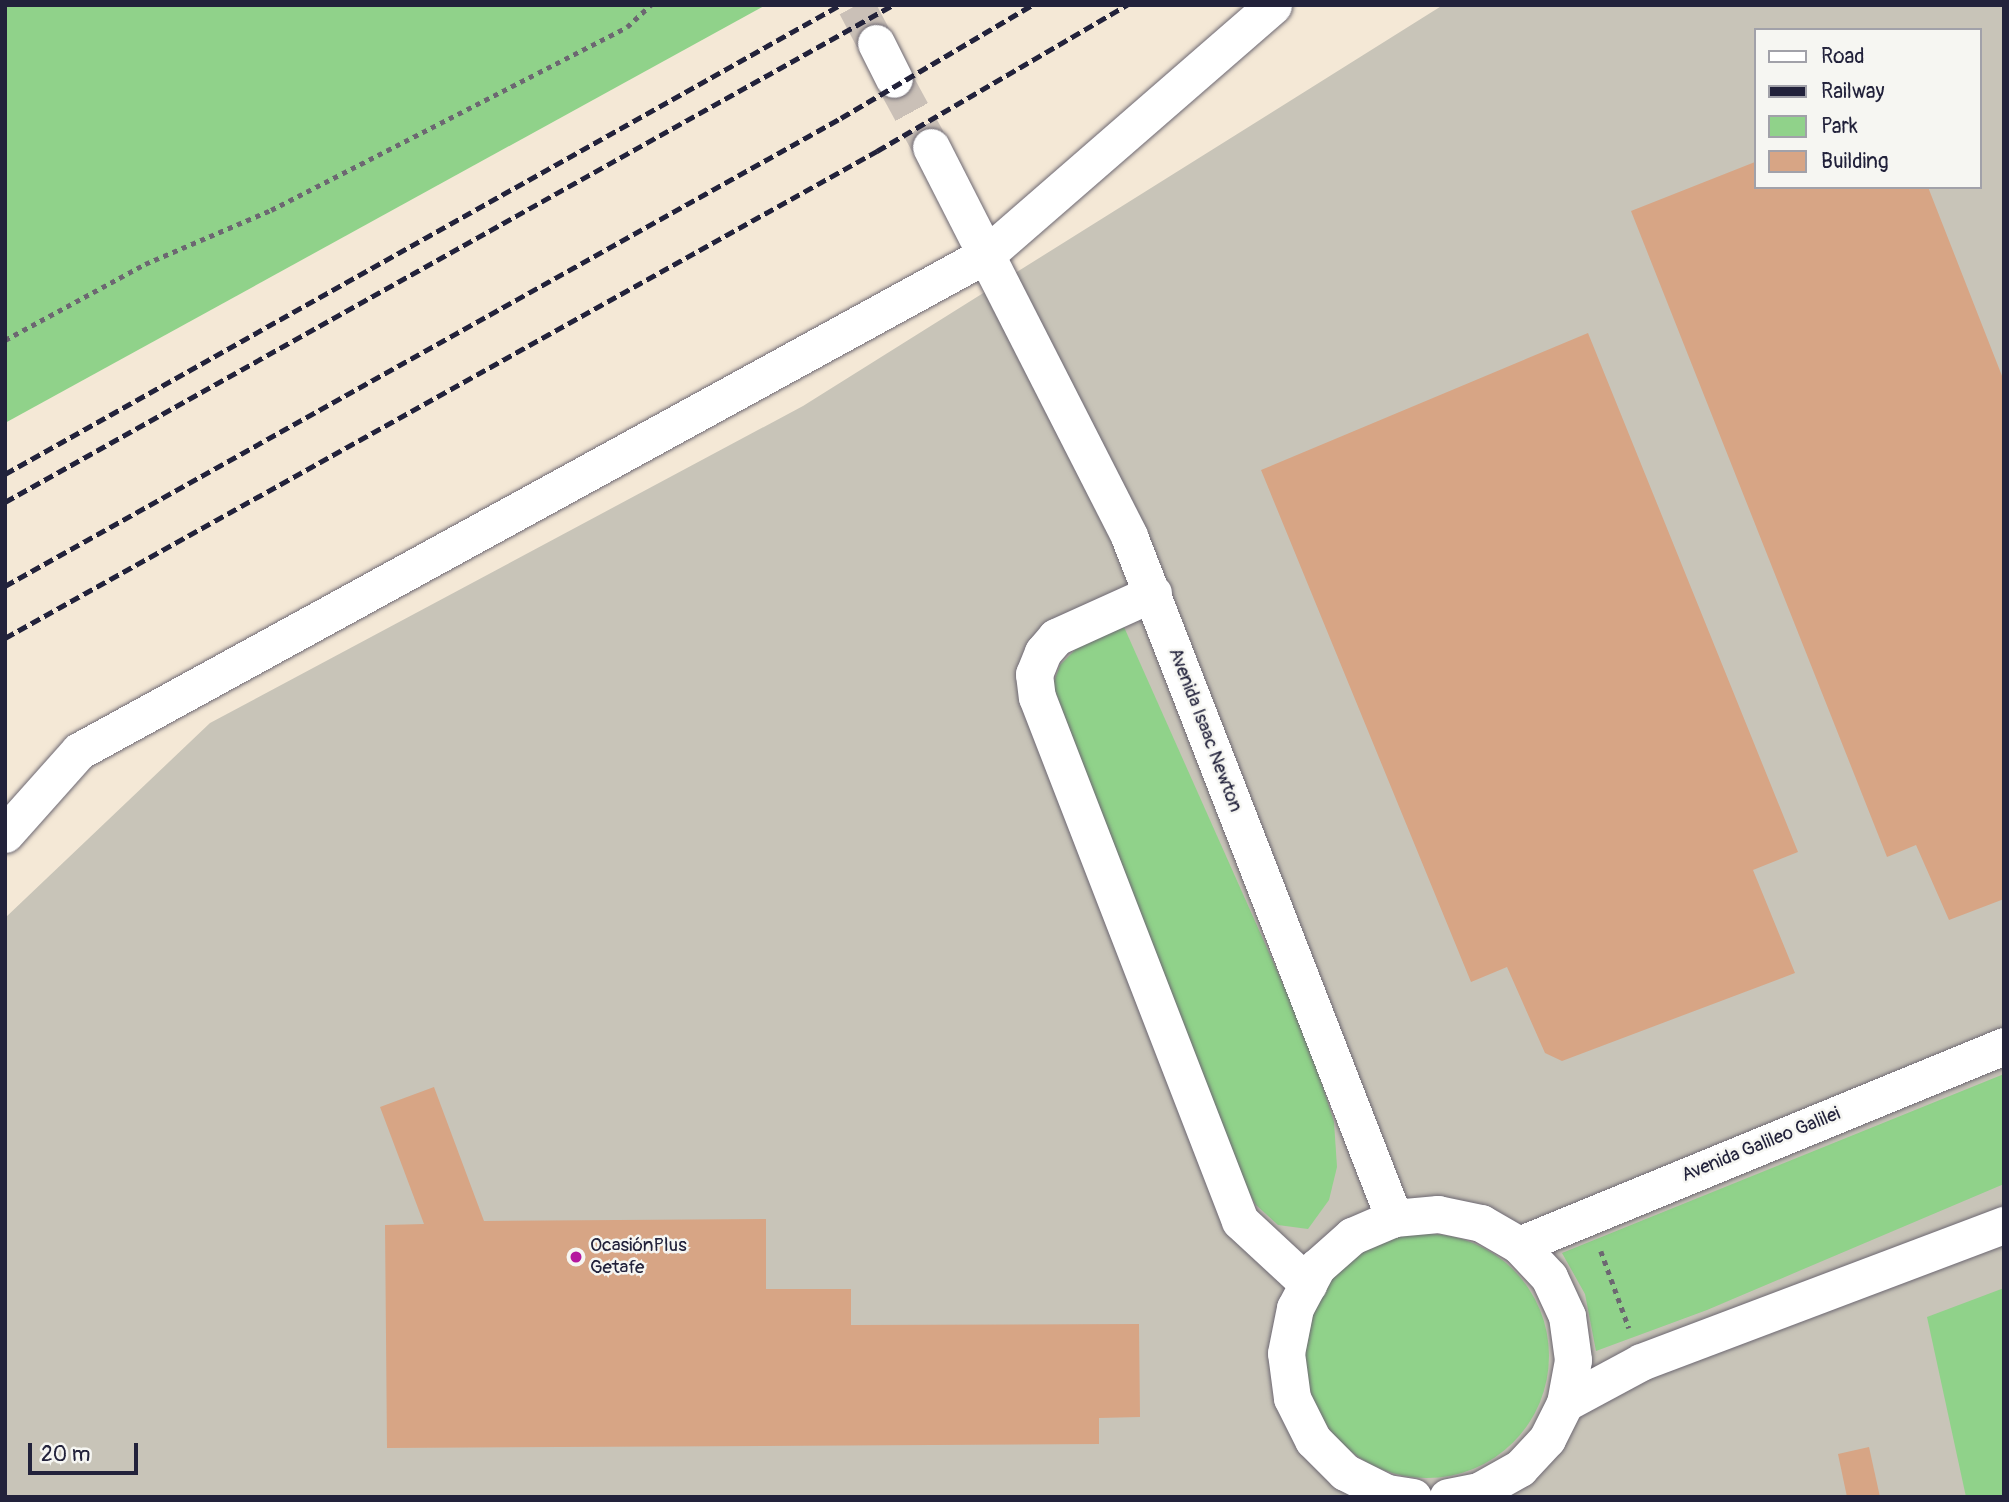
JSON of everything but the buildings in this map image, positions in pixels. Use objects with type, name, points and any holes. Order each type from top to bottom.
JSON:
[{"type":"street","points":[[5,834],[79,751],[987,254],[1273,5]]},
{"type":"street","points":[[876,43],[894,79]]},
{"type":"street","name":"Avenida Isaac Newton","points":[[932,147],[1153,593],[1394,1218]]},
{"type":"street","points":[[1153,593],[1056,637],[1043,652],[1034,674],[1037,697],[1240,1221],[1308,1284]]},
{"type":"street","name":"Avenida Galileo Galilei","points":[[1519,1245],[2004,1046]]},
{"type":"street","points":[[1413,1497],[1387,1493],[1345,1472],[1313,1440],[1292,1398],[1286,1353],[1295,1308],[1317,1267],[1352,1236],[1394,1218],[1438,1214],[1481,1223],[1519,1245],[1549,1276],[1567,1317],[1573,1360],[1565,1403],[1547,1439],[1518,1482],[1448,1497]]},
{"type":"street","points":[[1565,1403],[1641,1362],[2004,1226]]},
{"type":"path","points":[[5,340],[145,264],[271,210],[614,33],[651,5]]},
{"type":"path","points":[[1588,1216],[1641,1362]]},
{"type":"shaded area","points":[[1443,5],[2004,5],[2004,1497],[5,1497],[5,918],[210,723],[803,406]]},
{"type":"green space","points":[[5,5],[766,5],[5,423]]},
{"type":"green space","points":[[1124,627],[1308,1040],[1334,1122],[1337,1167],[1329,1200],[1308,1229],[1278,1225],[1256,1205],[1235,1168],[1053,685],[1060,665],[1079,646]]},
{"type":"green space","points":[[2004,1074],[2004,1184],[1707,1310],[1596,1351],[1585,1294],[1562,1253]]},
{"type":"green space","points":[[1439,1234],[1485,1248],[1513,1270],[1529,1288],[1540,1309],[1547,1332],[1547,1380],[1540,1403],[1529,1424],[1513,1442],[1495,1458],[1474,1469],[1439,1478],[1415,1478],[1380,1469],[1359,1458],[1325,1424],[1314,1403],[1307,1380],[1305,1344],[1314,1309],[1325,1288],[1359,1254],[1380,1243],[1403,1236]]},
{"type":"green space","points":[[2004,1288],[2004,1497],[1966,1497],[1927,1317]]},
{"type":"tunnel","points":[[856,5],[876,43]]},
{"type":"tunnel","points":[[894,79],[931,147]]},
{"type":"railway","points":[[5,474],[840,5]]},
{"type":"railway","points":[[5,502],[893,5]]},
{"type":"railway","points":[[5,586],[841,118],[1032,5]]},
{"type":"railway","points":[[5,638],[877,151],[1127,5]]},
{"type":"place","name":"OcasiónPlus Getafe","points":[[576,1257]]}]
